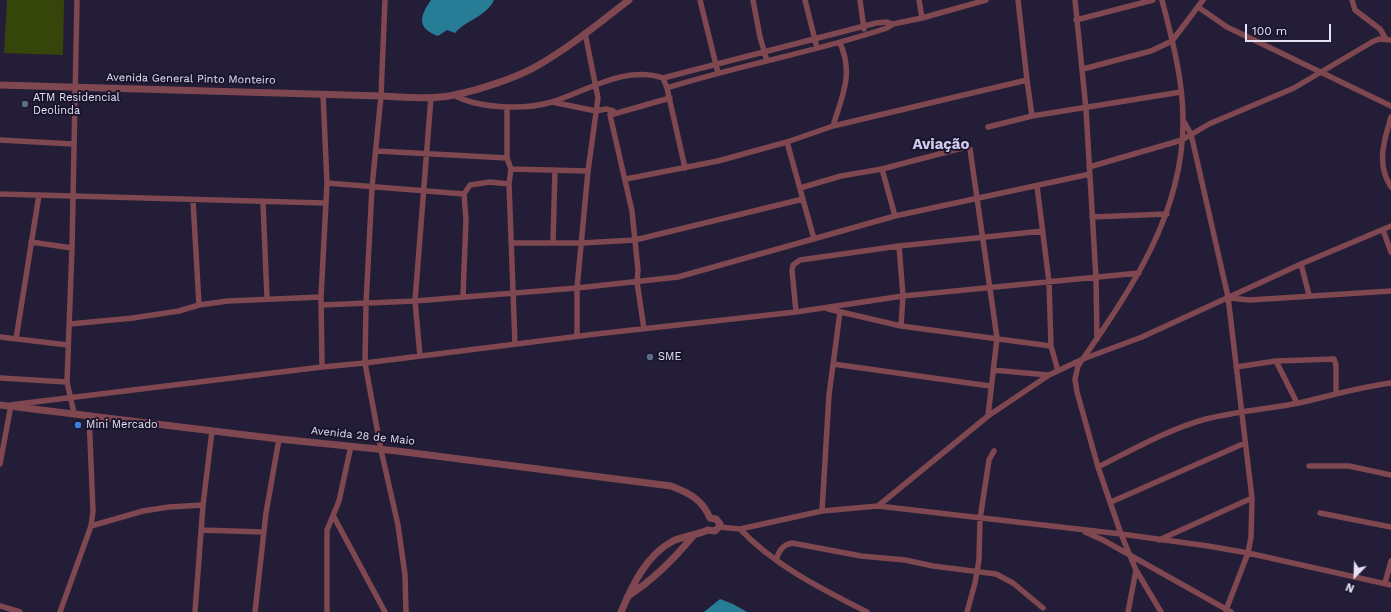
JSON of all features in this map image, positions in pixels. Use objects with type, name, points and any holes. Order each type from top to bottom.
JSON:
[{"type":"street","points":[[74,413],[67,382],[72,248],[77,0]]},
{"type":"street","points":[[385,0],[381,96],[377,151],[372,187],[366,304],[365,363],[406,575],[406,612]]},
{"type":"street","name":"Avenida General Pinto Monteiro","points":[[0,85],[381,96],[431,97],[454,95],[516,76],[537,66],[629,0]]},
{"type":"street","points":[[700,0],[718,73]]},
{"type":"street","points":[[753,0],[767,61]]},
{"type":"street","points":[[806,0],[817,48]]},
{"type":"street","points":[[860,0],[865,35]]},
{"type":"street","points":[[919,0],[922,18]]},
{"type":"street","points":[[667,88],[718,73],[840,43],[887,28],[893,24],[922,18],[986,0]]},
{"type":"street","points":[[1018,0],[1032,116]]},
{"type":"street","points":[[1075,0],[1086,109],[1096,278],[1097,339]]},
{"type":"street","points":[[1076,20],[1153,0]]},
{"type":"street","points":[[1160,612],[1136,570],[1121,534],[1098,467],[1077,392],[1076,372],[1139,273],[1163,226],[1178,171],[1183,120],[1181,92],[1172,41],[1162,0]]},
{"type":"street","points":[[1083,70],[1151,51],[1172,41],[1203,0]]},
{"type":"street","points":[[1352,0],[1355,10],[1380,28],[1388,39]]},
{"type":"street","points":[[1198,7],[1227,27],[1391,106]]},
{"type":"street","points":[[454,95],[468,101],[507,107],[552,102],[594,85],[626,76],[645,74],[663,78],[863,26],[887,22],[893,24]]},
{"type":"street","points":[[577,336],[577,288],[588,171],[598,98],[594,85],[585,33]]},
{"type":"street","points":[[1089,167],[1182,140],[1209,124],[1294,88],[1372,42],[1379,39],[1388,39]]},
{"type":"street","points":[[833,126],[848,76],[847,63],[840,43]]},
{"type":"street","points":[[663,78],[670,98],[685,168]]},
{"type":"street","points":[[626,179],[718,161],[787,142],[833,126],[1027,80]]},
{"type":"street","points":[[988,127],[1032,116],[1086,109],[1181,92]]},
{"type":"street","points":[[322,367],[322,297],[327,183],[323,94]]},
{"type":"street","points":[[420,356],[415,301],[431,97]]},
{"type":"street","points":[[610,115],[670,98]]},
{"type":"street","points":[[552,102],[596,111],[613,111],[610,115],[626,179],[635,240],[637,282],[644,329]]},
{"type":"street","points":[[507,107],[507,158],[511,169],[509,184],[515,344]]},
{"type":"street","points":[[1391,118],[1382,157],[1382,168],[1391,187]]},
{"type":"street","points":[[1082,531],[1131,555],[1229,611],[1248,553],[1251,537],[1252,498],[1228,298],[1191,134],[1183,120]]},
{"type":"street","points":[[0,140],[73,144]]},
{"type":"street","points":[[787,142],[814,239]]},
{"type":"street","points":[[800,188],[841,176],[882,169],[968,148],[972,152],[977,198],[992,288],[998,338],[990,386],[988,416]]},
{"type":"street","points":[[377,151],[427,155],[507,158]]},
{"type":"street","points":[[511,169],[588,171]]},
{"type":"street","points":[[882,169],[895,216]]},
{"type":"street","points":[[553,243],[555,170]]},
{"type":"street","points":[[322,305],[415,301],[577,288],[678,277],[895,216],[1090,174]]},
{"type":"street","points":[[463,296],[466,219],[464,194],[470,185],[481,182],[509,184]]},
{"type":"street","points":[[327,183],[423,192],[464,194]]},
{"type":"street","points":[[1037,186],[1049,282],[1051,346],[1058,371]]},
{"type":"street","points":[[0,194],[72,195],[97,198],[263,203],[325,203]]},
{"type":"street","points":[[16,339],[39,195]]},
{"type":"street","points":[[511,243],[582,243],[635,240],[802,198]]},
{"type":"street","points":[[192,200],[199,305]]},
{"type":"street","points":[[263,203],[267,298]]},
{"type":"street","points":[[1092,217],[1167,214]]},
{"type":"street","points":[[878,506],[988,416],[1048,375],[1083,359],[1142,337],[1301,264],[1391,226]]},
{"type":"street","points":[[1383,230],[1391,252]]},
{"type":"street","points":[[796,312],[792,270],[793,264],[796,262],[899,246],[983,236],[1043,231]]},
{"type":"street","points":[[31,242],[72,248]]},
{"type":"street","points":[[899,246],[903,296],[901,326]]},
{"type":"street","points":[[1301,264],[1309,295]]},
{"type":"street","points":[[0,464],[11,405],[577,336],[796,312],[903,296],[1139,273]]},
{"type":"street","points":[[1228,298],[1250,300],[1309,295],[1391,291]]},
{"type":"street","points":[[70,324],[179,312],[199,305],[267,298],[322,297]]},
{"type":"street","points":[[824,308],[901,326],[1051,346]]},
{"type":"street","points":[[822,510],[833,364],[840,312]]},
{"type":"street","points":[[0,337],[68,345]]},
{"type":"street","points":[[1236,367],[1276,362],[1334,359],[1336,365],[1336,394]]},
{"type":"street","points":[[1276,362],[1297,403]]},
{"type":"street","points":[[833,364],[990,386]]},
{"type":"street","points":[[993,370],[1048,375]]},
{"type":"street","points":[[0,378],[67,382]]},
{"type":"street","points":[[1098,467],[1151,441],[1198,422],[1241,411],[1297,403],[1391,383]]},
{"type":"street","name":"Avenida 28 de Maio","points":[[0,405],[11,405],[212,431],[511,465],[671,486],[696,498],[707,510],[710,518]]},
{"type":"street","points":[[60,612],[91,526],[93,512],[89,415]]},
{"type":"street","points":[[195,612],[203,505],[212,431]]},
{"type":"street","points":[[255,612],[263,532],[279,439]]},
{"type":"street","points":[[1111,502],[1245,443]]},
{"type":"street","points":[[327,612],[328,530],[334,517],[351,446]]},
{"type":"street","points":[[967,612],[977,573],[980,519],[988,460],[994,451]]},
{"type":"street","points":[[1309,466],[1349,466],[1391,475]]},
{"type":"street","points":[[1159,540],[1252,498]]},
{"type":"street","points":[[91,526],[143,511],[169,506],[203,505]]},
{"type":"street","points":[[621,612],[635,580],[664,546],[674,540],[693,536],[708,530],[715,531],[719,527],[740,529],[822,510],[878,506],[1082,531],[1121,534],[1248,553],[1388,584],[1391,561]]},
{"type":"street","points":[[1320,513],[1391,526]]},
{"type":"street","points":[[334,517],[385,612]]},
{"type":"street","points":[[708,530],[706,525],[710,518],[716,519],[720,524],[719,527]]},
{"type":"street","points":[[740,529],[776,560],[820,587],[867,612]]},
{"type":"street","points":[[201,530],[263,532]]},
{"type":"street","points":[[628,597],[652,579],[671,561],[693,536]]},
{"type":"street","points":[[776,560],[781,548],[786,544],[792,543],[861,556],[905,560],[977,573],[996,574],[1004,577],[1043,608]]},
{"type":"street","points":[[1128,612],[1136,570]]},
{"type":"street","points":[[0,606],[20,612]]},
{"type":"green space","points":[[7,0],[64,0],[63,55],[4,53]]},
{"type":"water","points":[[431,0],[494,0],[486,10],[455,33],[447,30],[438,36],[426,29],[422,21],[424,11]]},
{"type":"water","points":[[720,599],[733,604],[747,612],[704,612]]},
{"type":"place","name":"ATM Residencial Deolinda","points":[[25,104]]},
{"type":"place","name":"SME","points":[[650,357]]},
{"type":"place","name":"Mini Mercado","points":[[78,425]]},
{"type":"district","name":"Aviação","points":[[941,145]]}]
